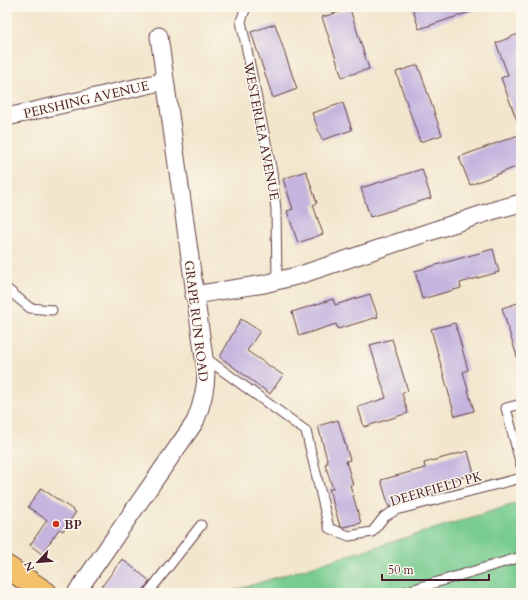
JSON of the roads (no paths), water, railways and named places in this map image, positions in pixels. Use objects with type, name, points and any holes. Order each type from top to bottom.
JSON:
[{"type":"main road","points":[[7,567],[46,593]]},
{"type":"street","name":"GRAPE RUN ROAD","points":[[76,593],[195,422],[202,406],[206,388],[204,356],[194,295],[159,36]]},
{"type":"street","name":"PERSHING AVENUE","points":[[7,117],[165,80]]},
{"type":"street","points":[[194,295],[278,281],[495,210],[521,203]]},
{"type":"lane","name":"WESTERLEA AVENUE","points":[[246,7],[241,21],[272,172],[276,210],[278,281]]},
{"type":"lane","points":[[7,289],[30,308],[52,310]]},
{"type":"lane","name":"DEERFIELD PK","points":[[204,356],[306,431],[329,528],[349,536],[372,532],[384,517],[396,510],[521,478]]},
{"type":"lane","points":[[521,404],[506,408],[521,465]]},
{"type":"lane","points":[[148,593],[200,525]]},
{"type":"lane","points":[[401,593],[521,557]]},
{"type":"place","name":"BP","points":[[56,524]]}]
